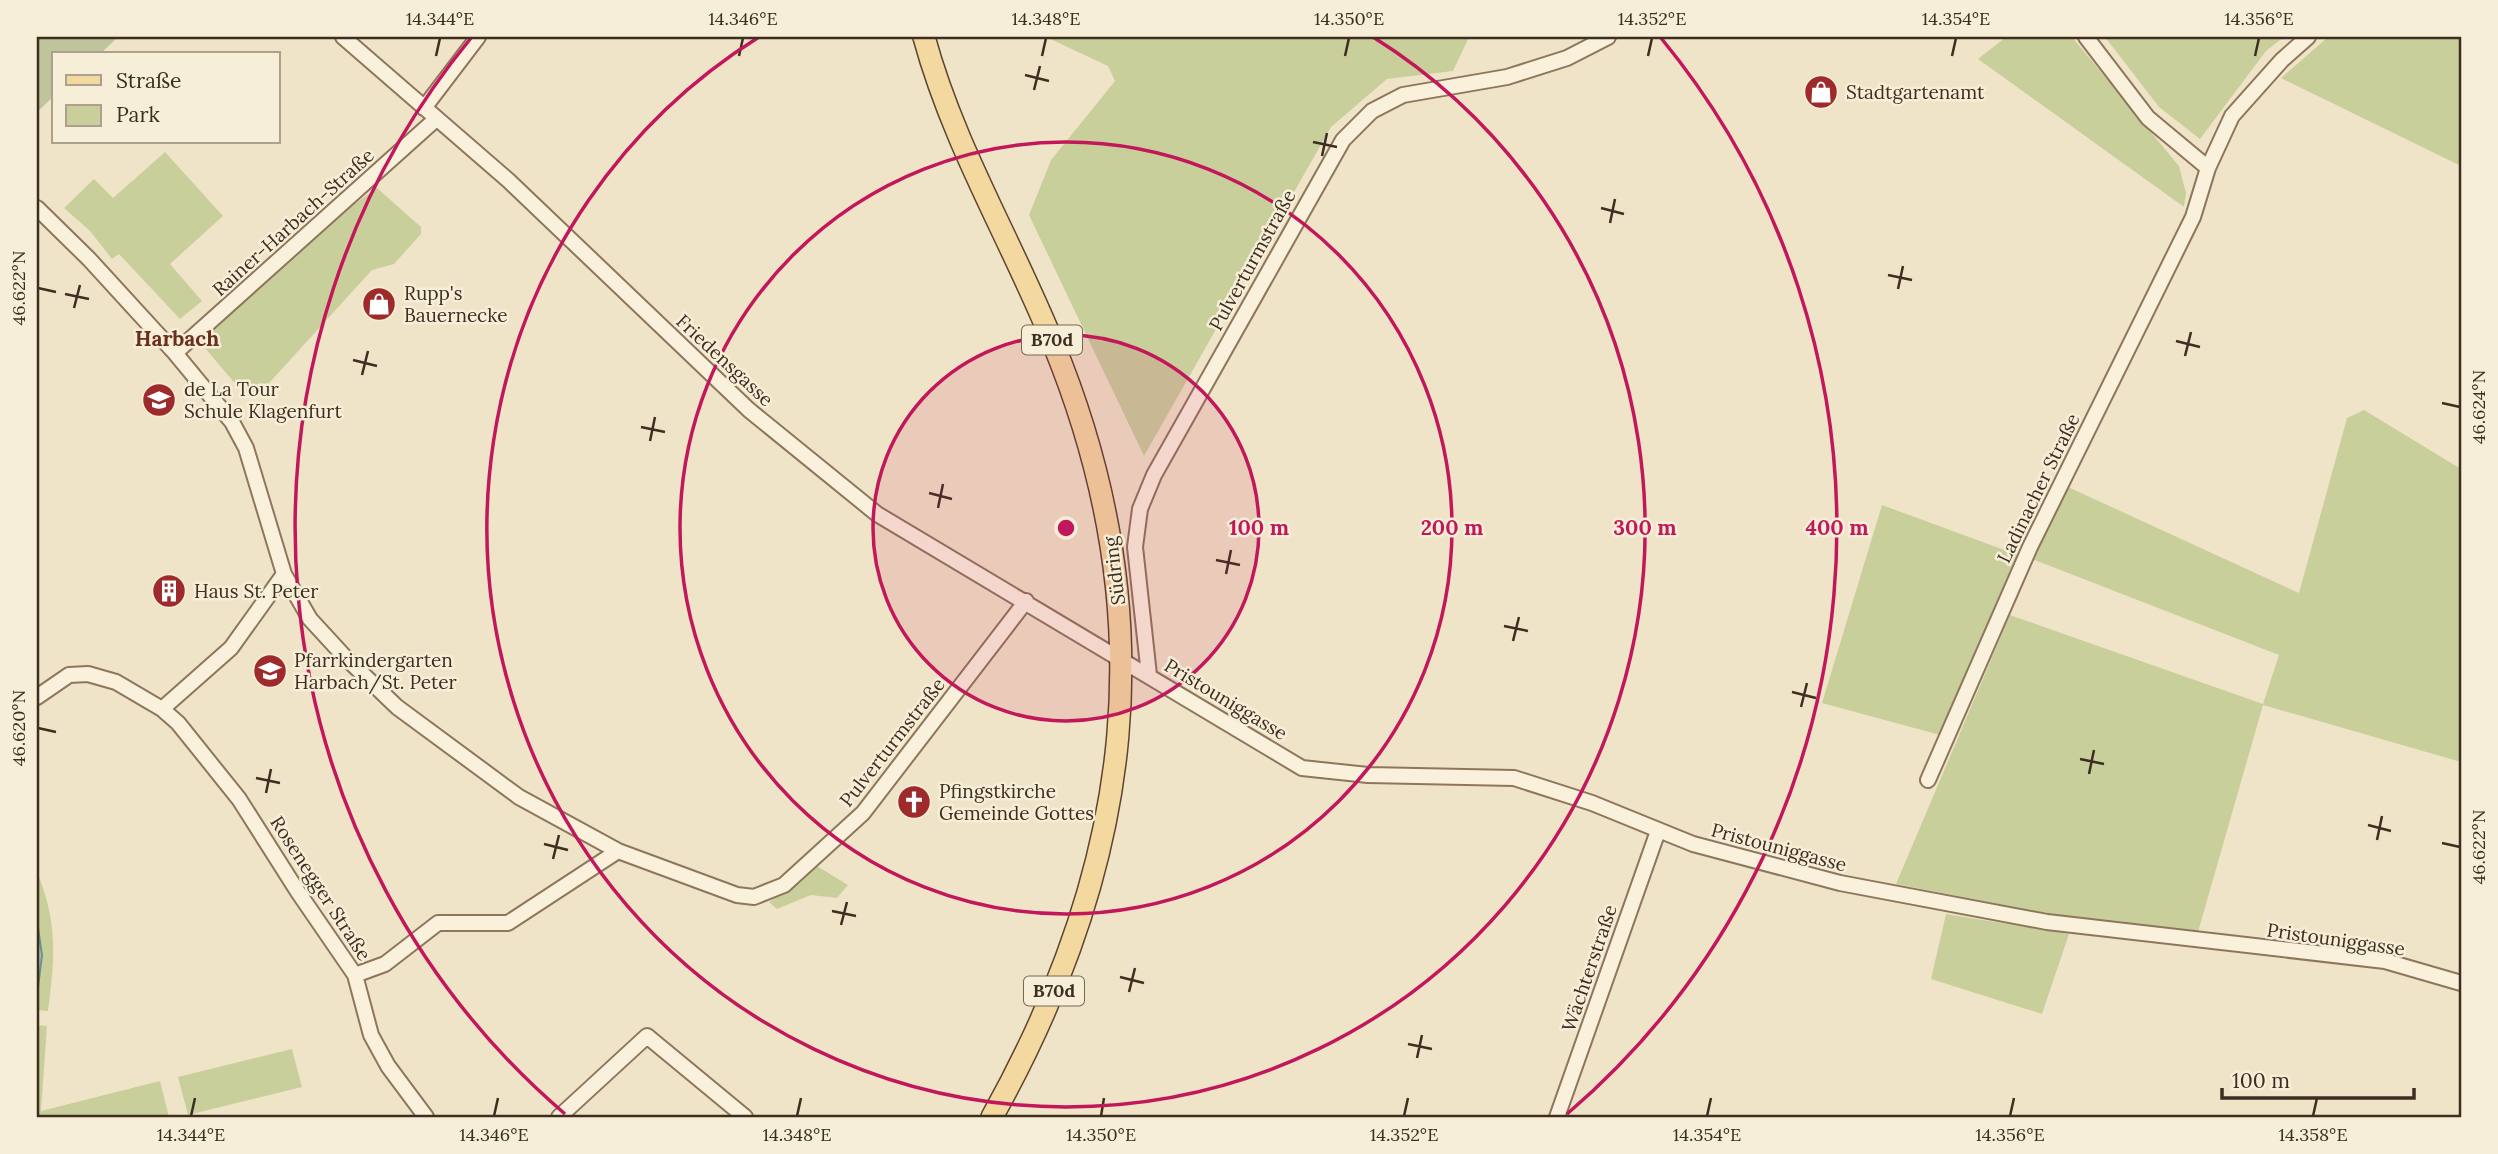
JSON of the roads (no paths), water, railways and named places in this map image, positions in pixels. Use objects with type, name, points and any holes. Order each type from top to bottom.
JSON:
[{"type":"main road","name":"Südring","points":[[924,37],[979,183],[1052,341],[1083,421],[1105,502],[1117,579],[1122,659],[1115,771],[1098,857],[1073,942],[1051,998],[992,1117]]},
{"type":"street","name":"Friedensgasse","points":[[342,37],[509,181],[770,428],[877,514],[1122,659]]},
{"type":"street","points":[[424,108],[478,37]]},
{"type":"street","name":"Pulverturmstraße","points":[[1149,676],[1135,547],[1140,509],[1154,475],[1343,140],[1372,111],[1403,95],[1507,77],[1567,58],[1608,37]]},
{"type":"street","points":[[2086,37],[2148,118],[2208,168],[2232,116],[2282,60],[2308,37]]},
{"type":"street","name":"Rainer-Harbach-Straße","points":[[175,353],[436,119]]},
{"type":"street","name":"Ladinacher Straße","points":[[1928,780],[2030,547],[2193,217],[2208,168]]},
{"type":"street","name":"Pulverturmstraße","points":[[37,208],[89,259],[175,353],[224,412],[246,448],[284,574],[310,619],[397,707],[519,797],[618,851],[737,895],[754,897],[783,885],[863,813],[1026,601]]},
{"type":"street","points":[[162,709],[231,648],[284,574]]},
{"type":"street","name":"Pristouniggasse","points":[[1122,659],[1302,768],[1368,775],[1514,778],[1592,803],[1658,831],[1777,868],[1885,892],[2047,922],[2385,961],[2461,983]]},
{"type":"street","name":"Rosenegger Straße","points":[[37,697],[69,675],[88,674],[116,682],[162,709],[178,723],[239,799],[355,975],[371,1035],[388,1066],[426,1117]]},
{"type":"street","name":"Wächterstraße","points":[[1557,1117],[1658,831]]},
{"type":"street","points":[[355,975],[385,964],[438,923],[508,923],[618,851]]},
{"type":"street","points":[[559,1117],[647,1036],[746,1117]]},
{"type":"water","points":[[37,921],[42,955],[37,996]]},
{"type":"place","name":"Stadtgartenamt","points":[[1821,92]]},
{"type":"place","name":"Rupp's Bauernecke","points":[[379,304]]},
{"type":"place","name":"de La Tour Schule Klagenfurt","points":[[159,400]]},
{"type":"place","name":"Haus St. Peter","points":[[169,591]]},
{"type":"place","name":"Pfarrkindergarten Harbach/St. Peter","points":[[270,671]]},
{"type":"place","name":"Pfingstkirche Gemeinde Gottes","points":[[914,802]]},
{"type":"district","name":"Harbach","points":[[177,339]]}]
